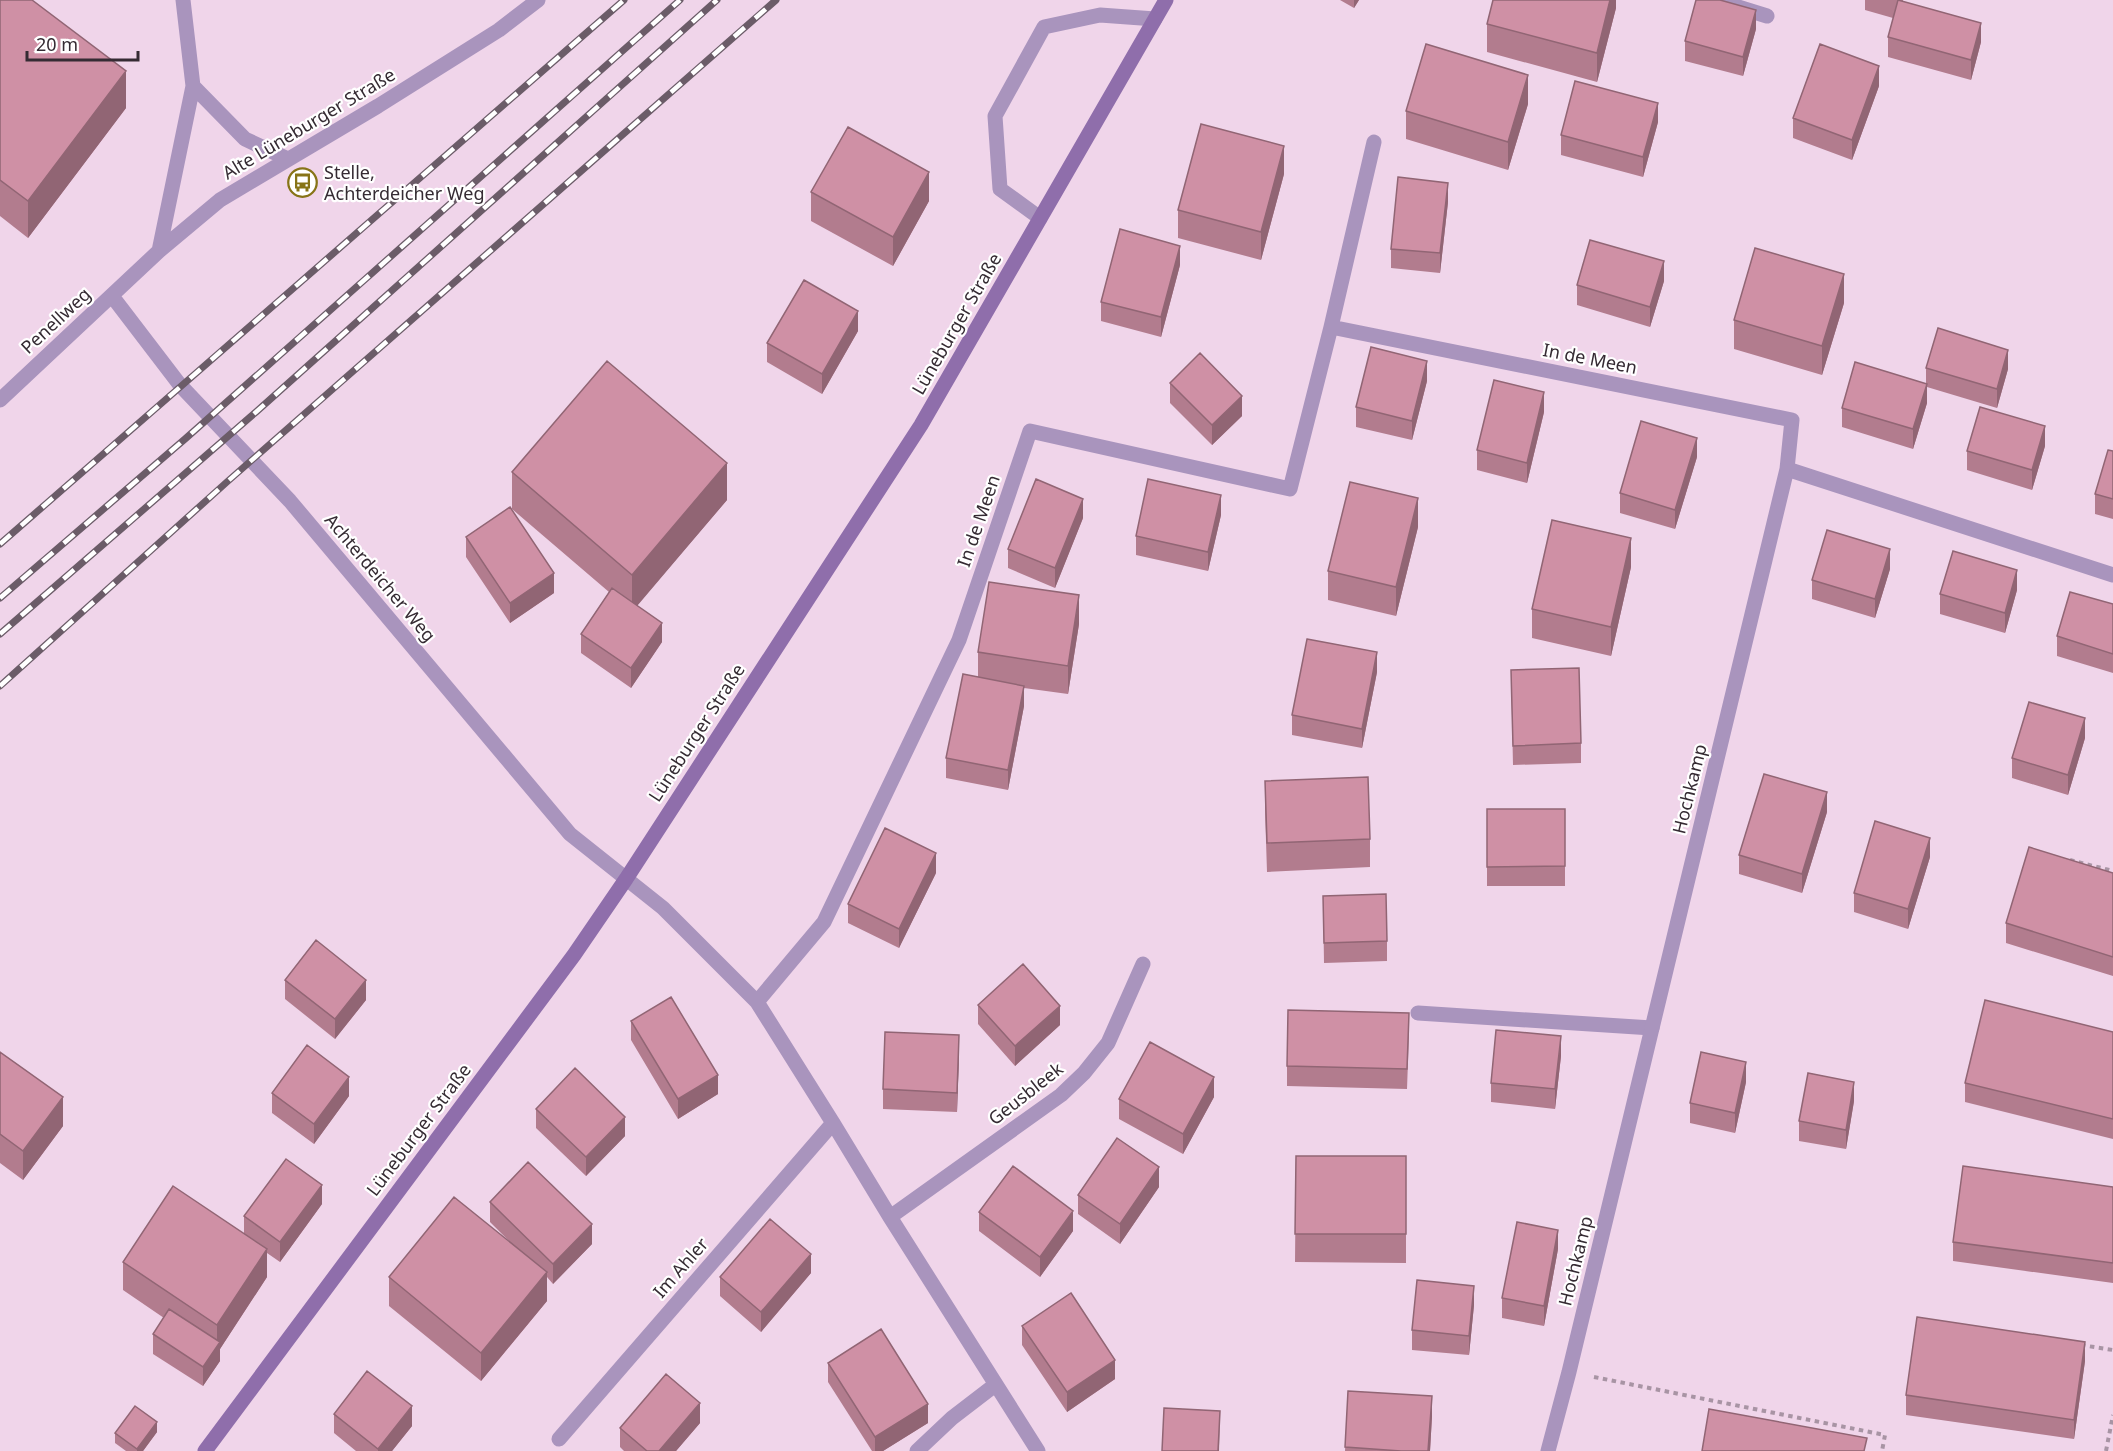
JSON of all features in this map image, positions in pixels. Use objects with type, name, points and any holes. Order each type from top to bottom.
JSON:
[{"type":"main road","name":"Lüneburger Straße","points":[[205,1451],[574,955],[626,879],[921,425],[1166,0]]},
{"type":"street","points":[[159,251],[193,86],[183,0]]},
{"type":"street","name":"Alte Lüneburger Straße","points":[[112,296],[159,251],[220,200],[418,81],[498,30],[538,0]]},
{"type":"street","points":[[1716,0],[1767,16]]},
{"type":"street","points":[[1040,218],[1000,189],[994,116],[1044,27],[1100,15],[1155,19]]},
{"type":"street","points":[[193,86],[245,139],[288,159]]},
{"type":"street","name":"In de Meen","points":[[757,1002],[824,922],[959,640],[1030,431],[1290,489],[1374,142]]},
{"type":"street","name":"Achterdeicher Weg","points":[[112,296],[180,385],[290,501],[570,834],[626,879]]},
{"type":"street","name":"Penellweg","points":[[0,400],[112,296]]},
{"type":"street","name":"In de Meen","points":[[1331,327],[1792,420],[1787,469]]},
{"type":"street","points":[[1787,469],[2113,575]]},
{"type":"street","name":"Hochkamp","points":[[1548,1451],[1787,469]]},
{"type":"street","points":[[626,879],[663,908],[757,1002],[1038,1451]]},
{"type":"street","name":"Geusbleek","points":[[890,1217],[1061,1095],[1084,1073],[1108,1043],[1143,964]]},
{"type":"street","points":[[1418,1013],[1652,1028]]},
{"type":"street","name":"Im Ahler","points":[[559,1439],[833,1123]]},
{"type":"street","points":[[917,1451],[952,1418],[995,1385]]},
{"type":"path","points":[[2068,859],[2113,871]]},
{"type":"path","points":[[2080,1345],[2113,1350]]},
{"type":"path","points":[[1569,1372],[1885,1435],[1882,1451]]},
{"type":"path","points":[[2106,1451],[2113,1415]]},
{"type":"building","points":[[0,0],[32,0],[126,71],[28,201],[0,180]]},
{"type":"building","points":[[1493,0],[1610,0],[1597,53],[1487,24]]},
{"type":"building","points":[[1696,0],[1720,0],[1756,10],[1743,57],[1685,41]]},
{"type":"building","points":[[1898,0],[1981,23],[1971,60],[1888,37]]},
{"type":"building","points":[[1426,44],[1528,75],[1508,142],[1406,111]]},
{"type":"building","points":[[1820,44],[1879,66],[1852,140],[1793,118]]},
{"type":"building","points":[[1575,81],[1658,103],[1643,157],[1561,135]]},
{"type":"building","points":[[1201,124],[1284,146],[1261,232],[1178,210]]},
{"type":"building","points":[[848,127],[929,172],[893,237],[811,192]]},
{"type":"building","points":[[1398,177],[1448,183],[1440,253],[1391,249]]},
{"type":"building","points":[[1120,229],[1180,246],[1161,317],[1101,302]]},
{"type":"building","points":[[1590,240],[1664,261],[1650,307],[1577,285]]},
{"type":"building","points":[[1755,248],[1844,274],[1822,346],[1734,320]]},
{"type":"building","points":[[804,280],[858,311],[822,374],[767,343]]},
{"type":"building","points":[[1938,328],[2008,350],[1997,389],[1926,368]]},
{"type":"building","points":[[1371,347],[1427,361],[1412,421],[1356,407]]},
{"type":"building","points":[[1200,353],[1242,396],[1212,425],[1170,383]]},
{"type":"building","points":[[607,361],[727,463],[632,575],[512,472]]},
{"type":"building","points":[[1855,362],[1927,384],[1913,429],[1842,408]]},
{"type":"building","points":[[1494,380],[1544,392],[1527,463],[1477,450]]},
{"type":"building","points":[[1980,407],[2045,426],[2032,470],[1967,451]]},
{"type":"building","points":[[1641,421],[1697,438],[1675,510],[1620,493]]},
{"type":"building","points":[[2108,450],[2113,451],[2113,499],[2095,494]]},
{"type":"building","points":[[1036,479],[1083,499],[1055,568],[1008,549]]},
{"type":"building","points":[[1148,479],[1221,495],[1208,552],[1136,536]]},
{"type":"building","points":[[1350,482],[1418,498],[1396,587],[1328,571]]},
{"type":"building","points":[[510,507],[554,573],[510,603],[466,537]]},
{"type":"building","points":[[1552,520],[1631,538],[1611,627],[1532,609]]},
{"type":"building","points":[[1827,530],[1890,549],[1875,599],[1812,580]]},
{"type":"building","points":[[1953,551],[2017,570],[2005,613],[1940,594]]},
{"type":"building","points":[[989,582],[1079,595],[1068,666],[978,652]]},
{"type":"building","points":[[612,588],[662,623],[631,668],[581,634]]},
{"type":"building","points":[[2070,592],[2113,604],[2113,654],[2057,636]]},
{"type":"building","points":[[1307,639],[1377,652],[1362,729],[1292,715]]},
{"type":"building","points":[[1579,668],[1581,743],[1513,746],[1511,670]]},
{"type":"building","points":[[963,674],[1024,686],[1008,770],[946,758]]},
{"type":"building","points":[[2029,702],[2085,718],[2068,775],[2012,758]]},
{"type":"building","points":[[1764,774],[1827,792],[1802,874],[1739,855]]},
{"type":"building","points":[[1368,777],[1370,839],[1267,843],[1265,781]]},
{"type":"building","points":[[1487,809],[1565,809],[1565,866],[1487,867]]},
{"type":"building","points":[[1875,821],[1930,838],[1908,909],[1854,893]]},
{"type":"building","points":[[885,828],[936,853],[899,929],[848,904]]},
{"type":"building","points":[[2029,847],[2113,873],[2113,957],[2006,923]]},
{"type":"building","points":[[1386,894],[1387,941],[1324,943],[1323,896]]},
{"type":"building","points":[[316,940],[366,980],[335,1019],[285,980]]},
{"type":"building","points":[[1023,964],[1060,1006],[1015,1046],[978,1005]]},
{"type":"building","points":[[671,997],[718,1075],[678,1099],[631,1021]]},
{"type":"building","points":[[1985,1000],[2113,1032],[2113,1119],[1965,1083]]},
{"type":"building","points":[[1288,1010],[1409,1013],[1407,1069],[1287,1066]]},
{"type":"building","points":[[1496,1030],[1561,1036],[1555,1089],[1491,1083]]},
{"type":"building","points":[[885,1032],[959,1035],[957,1093],[883,1089]]},
{"type":"building","points":[[1150,1042],[1214,1077],[1183,1134],[1119,1099]]},
{"type":"building","points":[[307,1045],[349,1077],[314,1124],[272,1093]]},
{"type":"building","points":[[0,1052],[63,1097],[23,1151],[0,1134]]},
{"type":"building","points":[[1701,1052],[1746,1062],[1735,1113],[1690,1103]]},
{"type":"building","points":[[575,1068],[625,1117],[586,1157],[536,1109]]},
{"type":"building","points":[[1808,1073],[1854,1082],[1846,1130],[1799,1121]]},
{"type":"building","points":[[1117,1138],[1159,1167],[1120,1224],[1078,1195]]},
{"type":"building","points":[[1296,1156],[1406,1156],[1406,1234],[1295,1234]]},
{"type":"building","points":[[286,1159],[322,1185],[280,1242],[244,1216]]},
{"type":"building","points":[[528,1162],[592,1224],[553,1264],[490,1202]]},
{"type":"building","points":[[1013,1166],[1073,1211],[1040,1257],[979,1212]]},
{"type":"building","points":[[1963,1166],[2113,1187],[2113,1263],[1953,1242]]},
{"type":"building","points":[[173,1186],[267,1249],[217,1325],[123,1262]]},
{"type":"building","points":[[454,1197],[547,1272],[481,1353],[389,1277]]},
{"type":"building","points":[[770,1219],[811,1254],[761,1312],[720,1277]]},
{"type":"building","points":[[1517,1222],[1558,1230],[1544,1306],[1502,1298]]},
{"type":"building","points":[[1417,1280],[1474,1286],[1469,1336],[1412,1330]]},
{"type":"building","points":[[1071,1293],[1115,1360],[1067,1392],[1022,1326]]},
{"type":"building","points":[[169,1309],[220,1342],[203,1367],[153,1334]]},
{"type":"building","points":[[1917,1317],[2085,1342],[2074,1420],[1906,1395]]},
{"type":"building","points":[[881,1329],[928,1404],[875,1437],[828,1363]]},
{"type":"building","points":[[367,1371],[412,1406],[378,1449],[334,1414]]},
{"type":"building","points":[[666,1374],[700,1403],[659,1451],[647,1451],[620,1428]]},
{"type":"building","points":[[1348,1391],[1432,1396],[1428,1451],[1345,1447]]},
{"type":"building","points":[[135,1406],[157,1422],[137,1449],[115,1433]]},
{"type":"building","points":[[1164,1408],[1220,1411],[1218,1451],[1162,1451]]},
{"type":"building","points":[[1709,1409],[1867,1438],[1864,1451],[1702,1451]]},
{"type":"railway","points":[[0,544],[624,0]]},
{"type":"railway","points":[[0,598],[185,439],[680,0]]},
{"type":"railway","points":[[0,634],[256,412],[717,0]]},
{"type":"railway","points":[[0,686],[228,481],[776,0]]},
{"type":"place","name":"Stelle, Achterdeicher Weg","points":[[303,183]]}]
